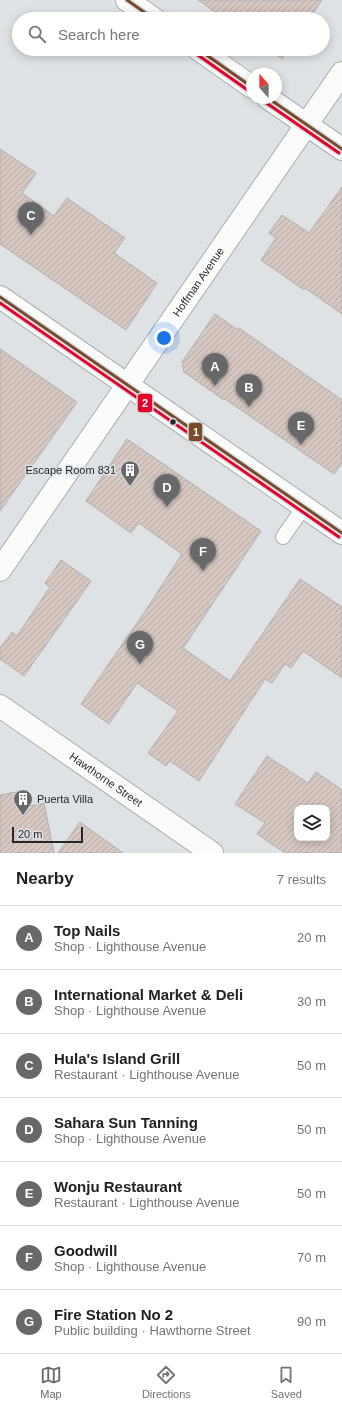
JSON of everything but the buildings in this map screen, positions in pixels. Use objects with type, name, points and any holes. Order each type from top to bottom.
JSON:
[{"type":"street","points":[[127,0],[144,12]]},
{"type":"street","points":[[208,56],[246,83]]},
{"type":"street","name":"Hoffman Avenue","points":[[0,570],[342,73]]},
{"type":"street","points":[[277,104],[342,149]]},
{"type":"street","points":[[0,297],[342,533]]},
{"type":"street","name":"Hawthorne Street","points":[[0,706],[212,853]]},
{"type":"lane","points":[[283,537],[304,506]]},
{"type":"transit line","name":"1","points":[[127,0],[144,12]]},
{"type":"transit line","name":"2","points":[[199,56],[246,89]]},
{"type":"transit line","name":"1","points":[[208,56],[246,83]]},
{"type":"transit line","name":"2","points":[[268,104],[339,153]]},
{"type":"transit line","name":"1","points":[[277,104],[342,149]]},
{"type":"transit line","name":"1","points":[[0,297],[342,533]]},
{"type":"transit line","name":"2","points":[[0,303],[339,537]]},
{"type":"place","name":"Hula's Island Grill","points":[[31,235]]},
{"type":"place","name":"Top Nails","points":[[215,386]]},
{"type":"place","name":"International Market & Deli","points":[[249,407]]},
{"type":"place","name":"Wonju Restaurant","points":[[301,445]]},
{"type":"place","name":"Escape Room 831","points":[[130,487]]},
{"type":"place","name":"Sahara Sun Tanning","points":[[167,507]]},
{"type":"place","name":"Goodwill","points":[[203,571]]},
{"type":"place","name":"Fire Station No 2","points":[[140,664]]},
{"type":"place","name":"Puerta Villa","points":[[23,816]]}]
